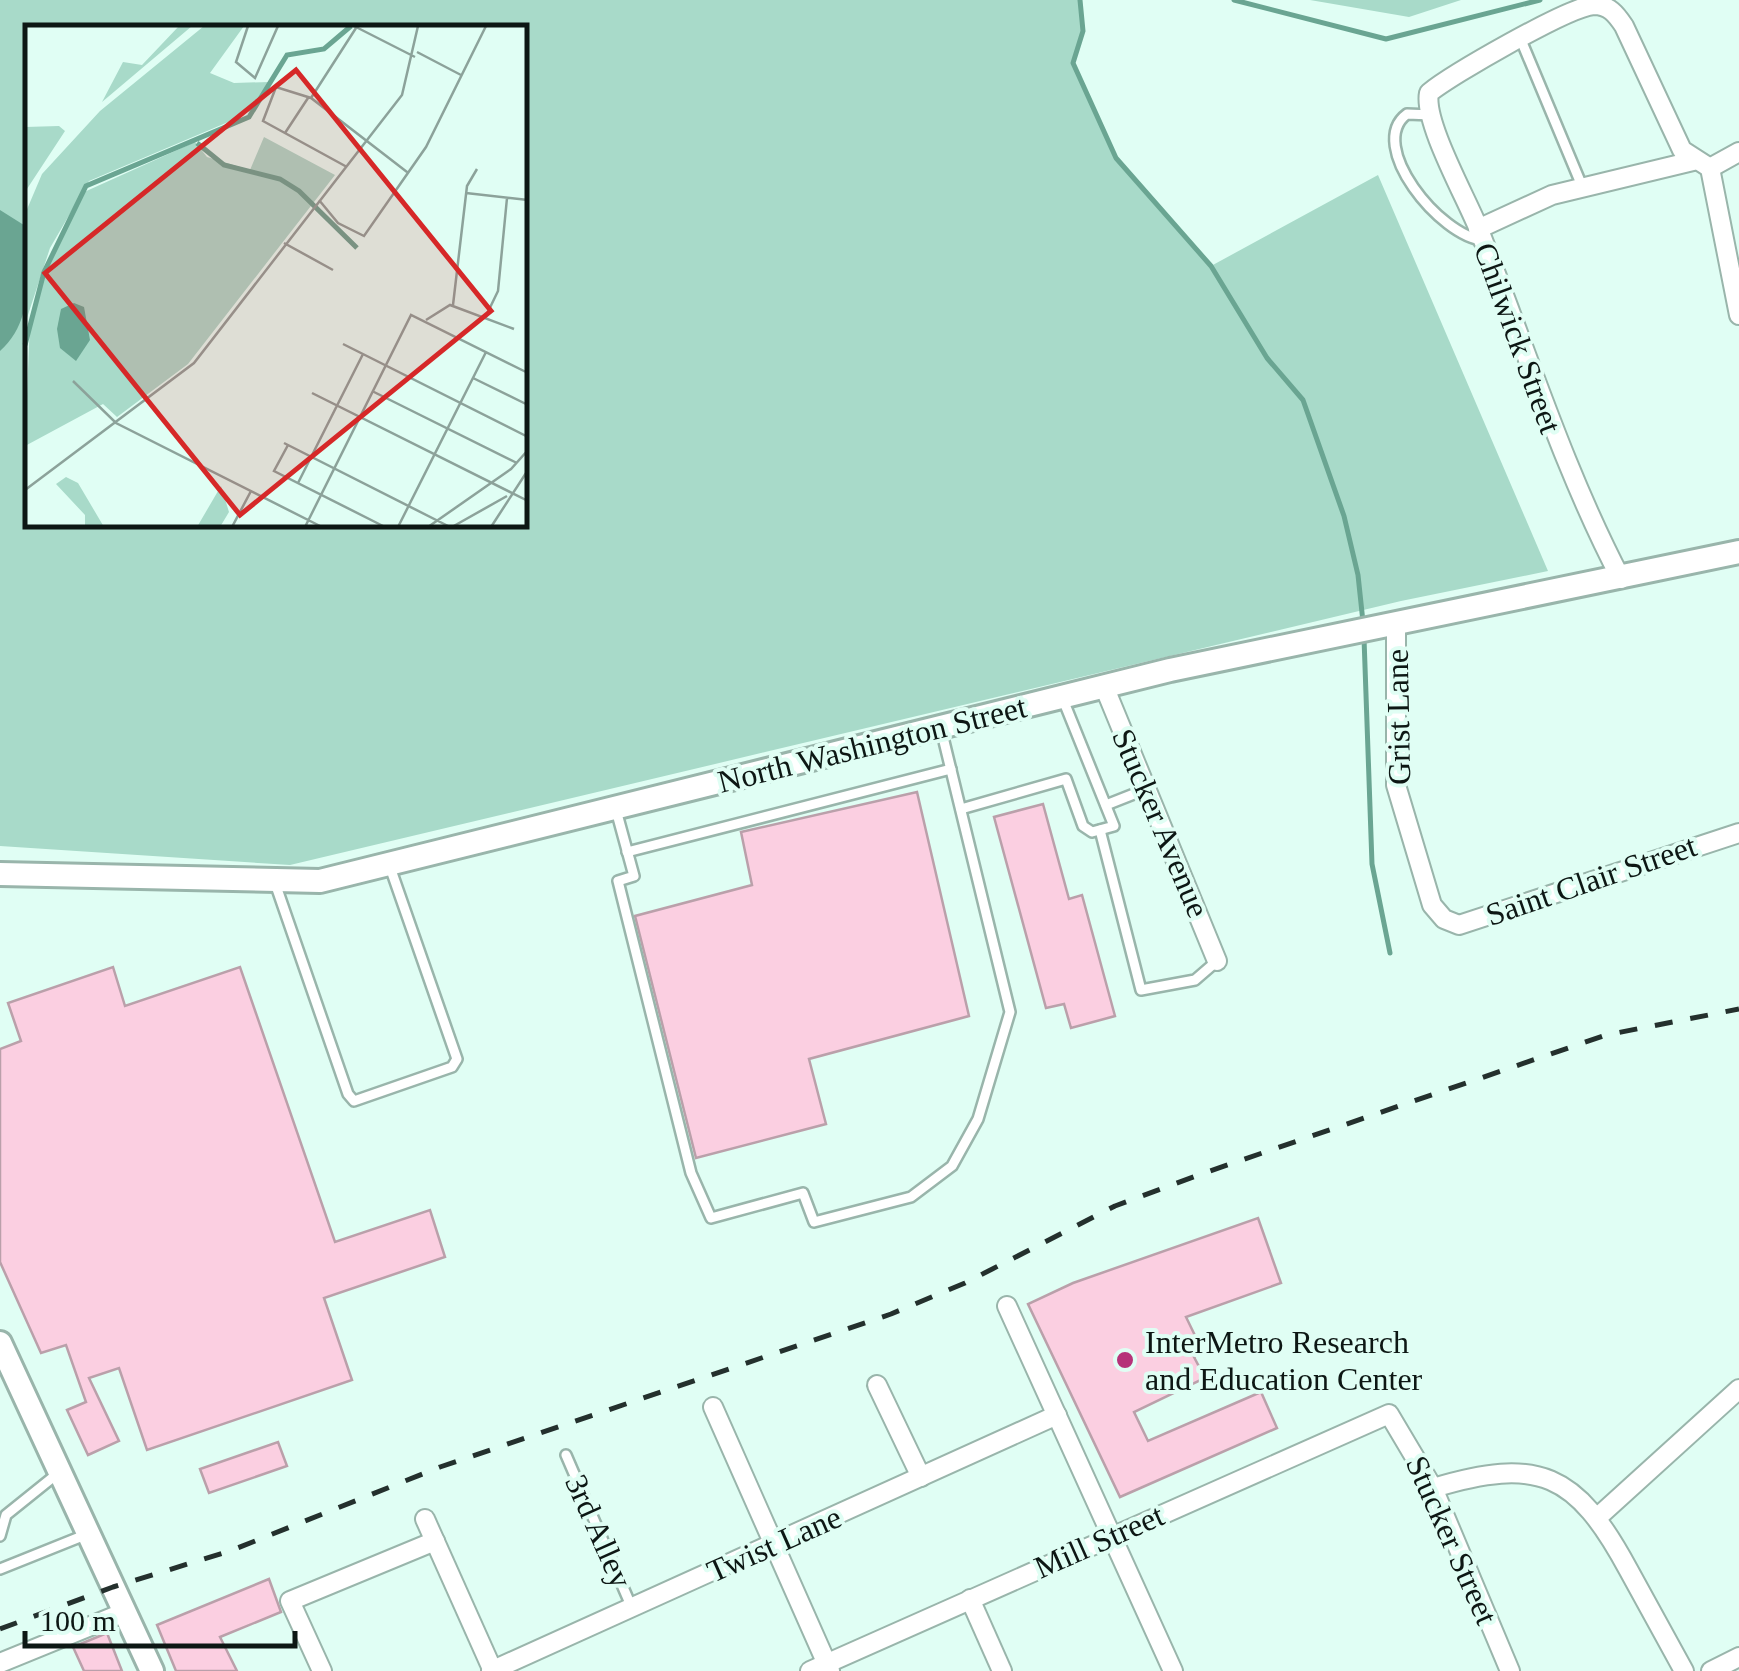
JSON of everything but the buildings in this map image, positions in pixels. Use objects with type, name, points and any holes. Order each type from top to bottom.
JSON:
[{"type":"street","points":[[1521,40],[1597,5],[1610,8],[1624,26],[1682,150],[1701,165],[1739,316]]},
{"type":"street","name":"Chilwick Street","points":[[1521,40],[1429,93],[1432,115],[1562,457],[1621,579]]},
{"type":"street","points":[[1480,234],[1582,186],[1701,165],[1739,152]]},
{"type":"street","name":"North Washington Street","points":[[0,874],[275,883],[320,880],[1104,686],[1739,552]]},
{"type":"street","name":"Grist Lane","points":[[1396,624],[1396,784],[1432,905],[1444,920]]},
{"type":"street","name":"Stucker Avenue","points":[[1104,686],[1218,961]]},
{"type":"street","name":"Saint Clair Street","points":[[1444,920],[1459,925],[1739,833]]},
{"type":"street","points":[[1007,1306],[1111,1535],[1166,1669]]},
{"type":"street","points":[[0,1343],[7,1376],[59,1472],[152,1671]]},
{"type":"street","points":[[876,1385],[921,1478]]},
{"type":"street","points":[[1599,1516],[1739,1389]]},
{"type":"street","points":[[713,1407],[774,1545],[822,1669]]},
{"type":"street","name":"Stucker Street","points":[[1390,1414],[1433,1488],[1510,1671]]},
{"type":"street","name":"Mill Street","points":[[822,1669],[1111,1535],[1390,1414]]},
{"type":"street","name":"Twist Lane","points":[[492,1671],[1056,1415]]},
{"type":"street","points":[[1433,1488],[1482,1473],[1520,1474],[1575,1494],[1599,1516],[1684,1671]]},
{"type":"street","points":[[425,1519],[492,1671]]},
{"type":"street","points":[[322,1671],[290,1601],[435,1541]]},
{"type":"street","points":[[970,1599],[1002,1671]]},
{"type":"street","points":[[0,1663],[125,1612]]},
{"type":"street","points":[[1711,1671],[1739,1656]]},
{"type":"lane","points":[[1521,40],[1582,186]]},
{"type":"lane","points":[[1432,115],[1407,114],[1398,122],[1395,134],[1402,164],[1439,220],[1461,236],[1480,234]]},
{"type":"lane","points":[[961,809],[1066,779],[1082,826],[1092,832],[1114,826],[1062,696]]},
{"type":"lane","points":[[615,808],[634,876],[618,881],[691,1173],[711,1218],[802,1193],[814,1222],[910,1197],[952,1166],[978,1120],[1010,1012],[941,726]]},
{"type":"lane","points":[[627,852],[951,769]]},
{"type":"lane","points":[[1106,806],[1144,790]]},
{"type":"lane","points":[[1100,830],[1141,990],[1195,980],[1218,961]]},
{"type":"lane","points":[[275,883],[348,1094],[354,1101],[452,1066],[457,1059],[389,864]]},
{"type":"lane","name":"3rd Alley","points":[[566,1455],[632,1608]]},
{"type":"lane","points":[[0,1536],[6,1515],[59,1472]]},
{"type":"lane","points":[[0,1568],[88,1534]]},
{"type":"shaded area","points":[[0,0],[1080,0],[1083,31],[1073,63],[1116,157],[1211,266],[1378,175],[1548,571],[1401,601],[290,865],[0,846]]},
{"type":"shaded area","points":[[1310,0],[1461,0],[1409,17]]},
{"type":"shaded area","points":[[0,210],[25,226],[25,305],[19,325],[0,351]]},
{"type":"waterway","points":[[1080,0],[1083,31],[1073,63],[1116,158],[1211,266],[1267,358],[1303,400],[1344,516],[1358,575],[1363,622]]},
{"type":"waterway","points":[[1234,0],[1386,39],[1540,0]]},
{"type":"waterway","points":[[1364,638],[1372,864],[1390,953]]},
{"type":"railway","points":[[0,1629],[113,1587],[230,1551],[440,1467],[891,1314],[965,1283],[1115,1206],[1204,1173],[1606,1035],[1739,1009]]},
{"type":"place","name":"InterMetro Research and Education Center","points":[[1125,1360]]}]
